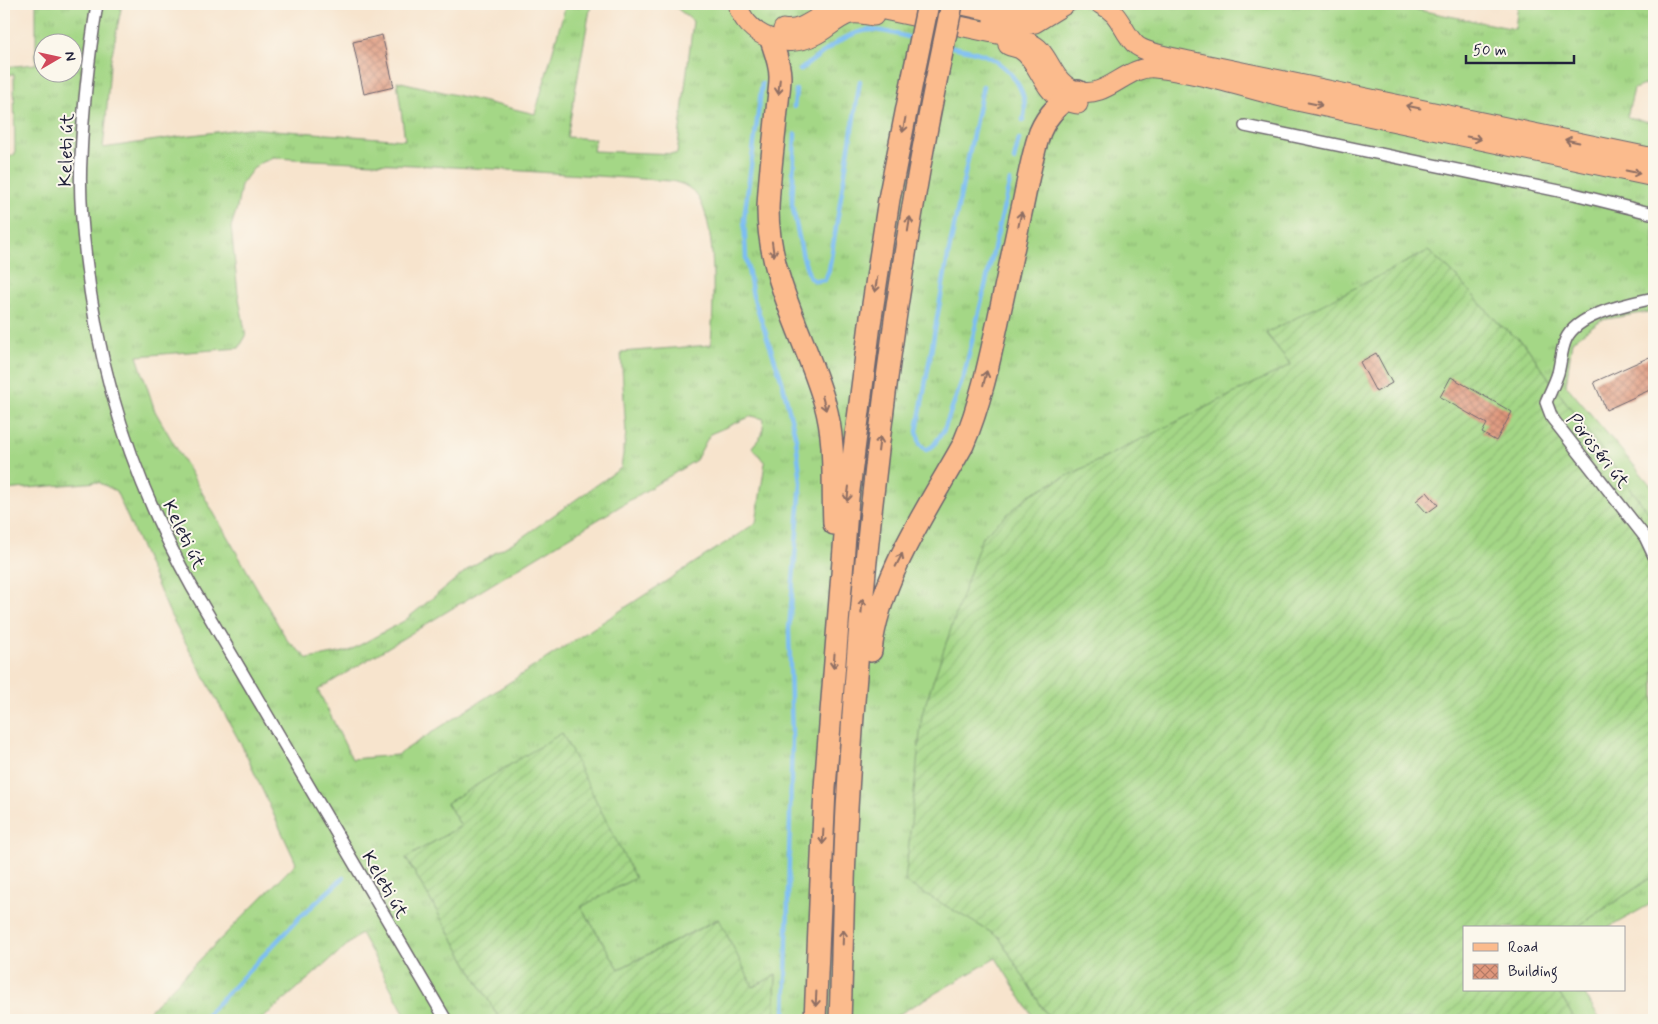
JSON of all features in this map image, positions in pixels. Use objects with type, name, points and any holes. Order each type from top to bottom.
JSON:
[{"type":"highway","points":[[815,1020],[826,788],[848,498],[870,324],[889,199],[928,4]]},
{"type":"highway","points":[[840,1020],[848,794],[860,628],[875,474],[895,315],[917,176],[952,4]]},
{"type":"highway","points":[[771,40],[776,54],[780,77],[768,210],[773,252],[780,284],[814,368],[831,434],[838,612]]},
{"type":"highway","points":[[848,794],[861,737],[873,634],[884,594],[897,563],[963,445],[972,424],[991,354],[1040,132],[1051,113],[1071,96]]},
{"type":"main road","points":[[737,4],[742,17],[750,26],[771,40],[796,41],[814,36],[840,18],[858,14],[1004,44],[1020,49],[1034,65],[1043,81],[1071,96],[1079,104],[1098,103],[1112,98],[1131,80],[1158,79],[1269,85],[1654,158]]},
{"type":"main road","points":[[750,4],[761,21],[773,27],[786,30],[809,23],[833,7],[843,4]]},
{"type":"main road","points":[[856,4],[1021,39],[1032,43],[1041,51],[1055,75],[1071,88],[1071,96]]},
{"type":"main road","points":[[912,4],[1016,25],[1035,22],[1066,4]]},
{"type":"main road","points":[[958,4],[989,10],[1023,13],[1042,4]]},
{"type":"main road","points":[[1100,4],[1118,17],[1145,50],[1194,62],[1269,85],[1654,177]]},
{"type":"main road","points":[[1123,4],[1134,21],[1136,39],[1130,68],[1131,80]]},
{"type":"street","name":"Keleti út","points":[[97,4],[88,60],[81,159],[84,243],[99,344],[115,409],[128,449],[157,520],[192,588],[446,1020]]},
{"type":"street","points":[[1245,126],[1574,194],[1654,214]]},
{"type":"street","name":"Pöröséri út","points":[[1654,298],[1590,318],[1570,332],[1562,350],[1558,374],[1546,402],[1552,418],[1645,537],[1654,556]]},
{"type":"green space","points":[[36,4],[122,4],[110,64],[103,148],[248,128],[405,140],[397,81],[535,114],[566,4],[591,4],[567,137],[595,139],[593,151],[677,154],[693,21],[674,6],[665,4],[1388,4],[1515,29],[1518,4],[1654,4],[1654,81],[1634,89],[1627,117],[1654,123],[1654,311],[1601,320],[1572,341],[1566,385],[1654,489],[1654,520],[1524,343],[1501,326],[1451,271],[1428,251],[1266,334],[1292,365],[1029,495],[905,881],[999,937],[1050,1020],[1035,1020],[996,958],[889,1020],[774,1020],[776,975],[753,987],[718,919],[619,969],[581,907],[635,878],[447,803],[461,826],[406,858],[500,1020],[408,1020],[361,933],[261,1020],[140,1020],[296,863],[242,746],[171,616],[116,491],[98,482],[4,490],[4,160],[15,154],[14,74],[4,75],[4,67],[32,64],[32,82],[82,82],[82,32],[36,32]],"holes":[[[274,158],[493,169],[671,181],[690,188],[703,206],[708,224],[713,266],[711,345],[621,352],[626,433],[621,468],[521,538],[472,566],[404,621],[349,651],[308,659],[287,640],[155,411],[137,356],[239,348],[246,336],[238,293],[231,227],[241,185],[260,163]],[[752,416],[764,419],[762,435],[752,447],[765,463],[756,523],[397,755],[352,759],[318,690],[696,460],[710,434]]]},
{"type":"green space","points":[[1428,251],[1451,271],[1501,326],[1524,343],[1654,520],[1654,876],[1578,926],[1463,926],[1463,992],[1558,992],[1575,1020],[1050,1020],[999,937],[905,882],[922,714],[982,537],[1029,495],[1291,365],[1266,333]]},
{"type":"green space","points":[[562,733],[635,878],[581,907],[619,969],[719,919],[753,987],[776,975],[774,1020],[500,1020],[406,858],[461,826],[447,803]]},
{"type":"green space","points":[[1654,876],[1654,902],[1612,926],[1578,926]]},
{"type":"green space","points":[[1558,992],[1583,992],[1600,1020],[1575,1020]]},
{"type":"building","points":[[382,35],[394,87],[364,94],[353,42]]},
{"type":"building","points":[[1376,353],[1392,383],[1376,392],[1360,362]]},
{"type":"building","points":[[1654,355],[1654,388],[1606,410],[1594,382]]},
{"type":"building","points":[[1451,377],[1512,412],[1496,441],[1482,433],[1487,424],[1440,397]]},
{"type":"building","points":[[1427,492],[1438,505],[1427,513],[1416,501]]},
{"type":"waterway","points":[[800,70],[844,38],[864,31],[890,32],[916,39]]},
{"type":"waterway","points":[[948,46],[985,55],[1005,69],[1018,84],[1022,92],[1025,110],[1023,120]]},
{"type":"waterway","points":[[795,134],[792,204],[803,257],[810,278],[816,281],[825,280],[829,270],[860,81]]},
{"type":"waterway","points":[[762,84],[744,218],[746,258],[753,296],[782,381],[796,439],[801,483],[789,630],[792,736],[785,1020]]},
{"type":"waterway","points":[[983,86],[948,256],[917,431],[920,444],[926,450],[933,446],[944,430],[964,375],[1010,181]]},
{"type":"waterway","points":[[794,107],[796,90]]},
{"type":"waterway","points":[[1014,160],[1019,139]]},
{"type":"waterway","points":[[202,1020],[298,919],[343,878]]}]
